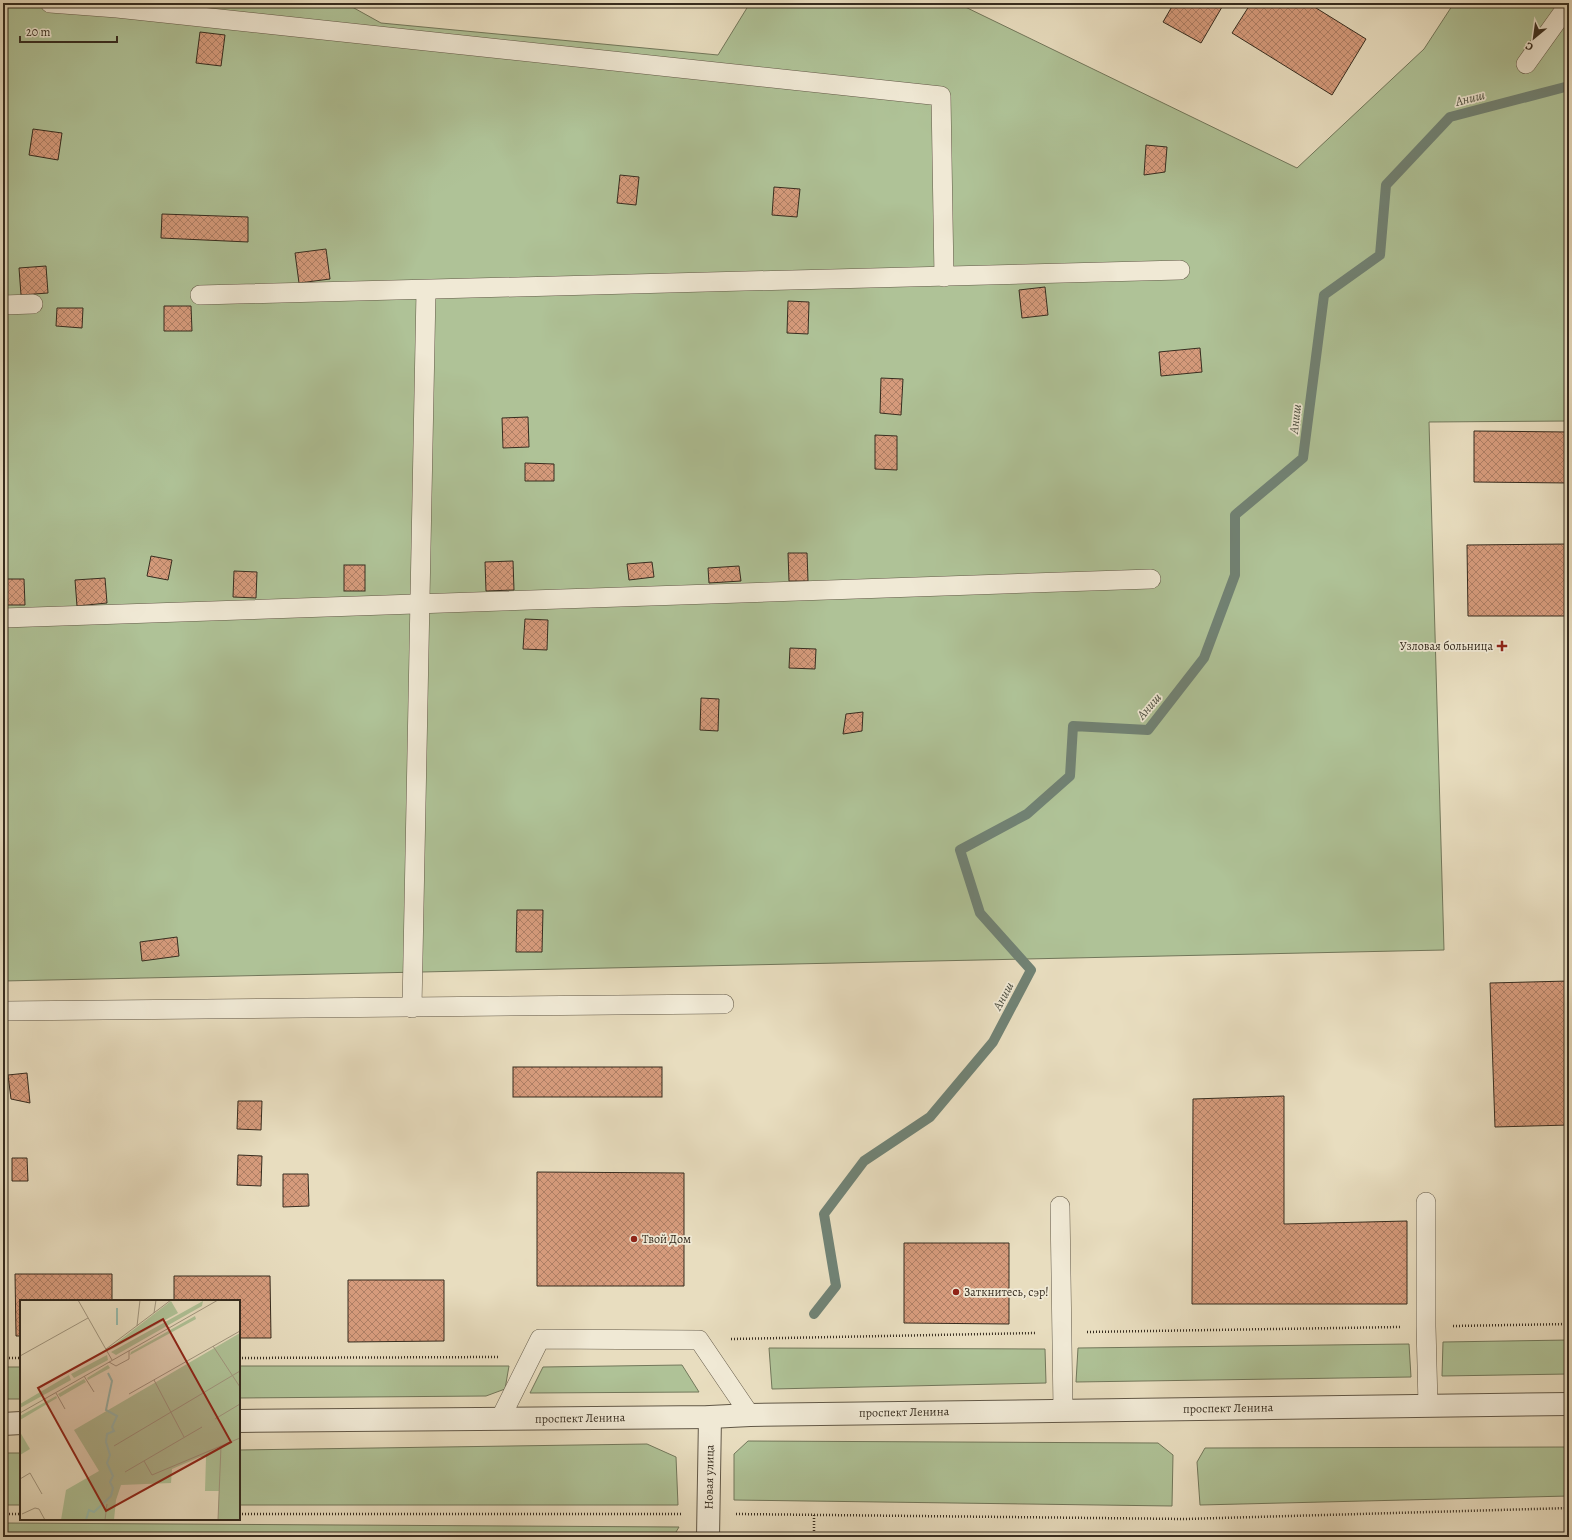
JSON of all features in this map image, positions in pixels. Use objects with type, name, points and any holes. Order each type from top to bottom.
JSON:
[{"type":"street","name":"проспект Ленина","points":[[240,1421],[710,1417],[750,1415],[1063,1410],[1569,1404]]},
{"type":"street","name":"Новая улица","points":[[708,1537],[710,1417]]},
{"type":"street","points":[[3,1424],[20,1423]]},
{"type":"lane","points":[[50,3],[118,6],[941,96],[944,277]]},
{"type":"lane","points":[[1526,64],[1569,4]]},
{"type":"lane","points":[[200,295],[426,291],[1180,270]]},
{"type":"lane","points":[[412,1008],[426,291]]},
{"type":"lane","points":[[3,305],[33,304]]},
{"type":"lane","points":[[3,618],[1151,579]]},
{"type":"lane","points":[[3,1012],[724,1004]]},
{"type":"lane","points":[[1426,1202],[1426,1326],[1428,1405]]},
{"type":"lane","points":[[1060,1206],[1063,1410]]},
{"type":"lane","points":[[500,1419],[540,1339],[699,1340],[750,1415]]},
{"type":"path","points":[[699,1340],[1569,1324]]},
{"type":"path","points":[[240,1358],[531,1357]]},
{"type":"path","points":[[3,1358],[20,1358]]},
{"type":"path","points":[[240,1514],[708,1514],[1185,1519],[1569,1508]]},
{"type":"path","points":[[3,1514],[20,1514]]},
{"type":"path","points":[[814,1515],[814,1537]]},
{"type":"green space","points":[[3,3],[345,3],[381,23],[718,55],[750,3],[957,3],[1297,168],[1424,49],[1454,3],[1569,3],[1569,421],[1429,422],[1444,950],[3,981]]},
{"type":"green space","points":[[1569,1340],[1569,1374],[1442,1376],[1443,1342]]},
{"type":"green space","points":[[1409,1344],[1411,1377],[1076,1382],[1078,1348]]},
{"type":"green space","points":[[769,1348],[1045,1349],[1046,1383],[772,1389]]},
{"type":"green space","points":[[682,1365],[699,1392],[530,1393],[543,1367]]},
{"type":"green space","points":[[240,1366],[509,1366],[505,1389],[486,1396],[240,1398]]},
{"type":"green space","points":[[3,1367],[20,1367],[20,1399],[3,1399]]},
{"type":"green space","points":[[748,1441],[1158,1443],[1173,1455],[1172,1506],[734,1500],[734,1454]]},
{"type":"green space","points":[[647,1444],[676,1457],[678,1505],[240,1505],[240,1450]]},
{"type":"green space","points":[[1569,1447],[1569,1496],[1200,1505],[1197,1462],[1205,1448]]},
{"type":"green space","points":[[3,1453],[20,1453],[20,1505],[3,1505]]},
{"type":"green space","points":[[3,1523],[679,1527],[673,1537],[3,1537]]},
{"type":"building","points":[[1174,3],[1214,3],[1222,7],[1201,43],[1163,22]]},
{"type":"building","points":[[1251,3],[1308,3],[1366,39],[1332,95],[1232,33]]},
{"type":"building","points":[[200,32],[225,35],[221,66],[196,63]]},
{"type":"building","points":[[33,129],[62,133],[58,160],[29,155]]},
{"type":"building","points":[[1146,145],[1167,147],[1165,172],[1144,175]]},
{"type":"building","points":[[620,175],[639,177],[636,205],[617,203]]},
{"type":"building","points":[[774,187],[800,189],[797,217],[772,215]]},
{"type":"building","points":[[162,214],[248,217],[248,242],[161,238]]},
{"type":"building","points":[[326,249],[330,279],[299,283],[295,253]]},
{"type":"building","points":[[46,266],[48,293],[21,295],[19,268]]},
{"type":"building","points":[[1045,287],[1048,315],[1022,318],[1019,290]]},
{"type":"building","points":[[788,301],[809,302],[808,334],[787,333]]},
{"type":"building","points":[[164,306],[191,306],[192,331],[164,331]]},
{"type":"building","points":[[57,308],[83,308],[82,328],[56,326]]},
{"type":"building","points":[[1200,348],[1202,372],[1161,376],[1159,352]]},
{"type":"building","points":[[881,378],[903,379],[901,415],[880,413]]},
{"type":"building","points":[[528,417],[529,447],[503,448],[502,418]]},
{"type":"building","points":[[1474,431],[1569,432],[1569,483],[1474,482]]},
{"type":"building","points":[[875,435],[897,436],[897,470],[875,469]]},
{"type":"building","points":[[525,463],[554,464],[554,481],[525,481]]},
{"type":"building","points":[[1569,544],[1569,616],[1468,616],[1467,545]]},
{"type":"building","points":[[788,553],[807,553],[808,581],[789,581]]},
{"type":"building","points":[[151,556],[172,560],[168,580],[147,576]]},
{"type":"building","points":[[513,561],[514,590],[486,591],[485,562]]},
{"type":"building","points":[[652,562],[654,577],[629,580],[627,564]]},
{"type":"building","points":[[344,565],[365,565],[365,591],[344,591]]},
{"type":"building","points":[[739,566],[741,581],[709,583],[708,568]]},
{"type":"building","points":[[234,571],[257,572],[256,598],[233,597]]},
{"type":"building","points":[[105,578],[107,603],[77,606],[75,580]]},
{"type":"building","points":[[3,579],[24,579],[25,605],[3,605]]},
{"type":"building","points":[[525,619],[548,620],[547,650],[523,649]]},
{"type":"building","points":[[790,648],[816,649],[815,669],[789,668]]},
{"type":"building","points":[[701,698],[719,699],[718,731],[700,730]]},
{"type":"building","points":[[863,712],[862,731],[843,734],[846,714]]},
{"type":"building","points":[[517,910],[543,910],[542,952],[516,952]]},
{"type":"building","points":[[177,937],[179,956],[142,961],[140,942]]},
{"type":"building","points":[[1569,981],[1569,1125],[1495,1127],[1490,983]]},
{"type":"building","points":[[513,1067],[662,1067],[662,1097],[513,1097]]},
{"type":"building","points":[[27,1073],[30,1103],[11,1099],[8,1075]]},
{"type":"building","points":[[1284,1096],[1284,1224],[1407,1221],[1407,1304],[1192,1304],[1193,1099]]},
{"type":"building","points":[[238,1101],[262,1101],[261,1130],[237,1129]]},
{"type":"building","points":[[238,1155],[262,1156],[261,1186],[237,1185]]},
{"type":"building","points":[[12,1158],[27,1158],[28,1181],[12,1181]]},
{"type":"building","points":[[537,1172],[684,1173],[684,1286],[537,1286]]},
{"type":"building","points":[[283,1174],[308,1174],[309,1206],[283,1207]]},
{"type":"building","points":[[904,1243],[1009,1243],[1009,1324],[904,1323]]},
{"type":"building","points":[[15,1274],[112,1274],[112,1300],[20,1300],[20,1336],[16,1336]]},
{"type":"building","points":[[174,1276],[270,1276],[271,1338],[240,1338],[240,1300],[174,1300]]},
{"type":"building","points":[[348,1280],[444,1280],[444,1341],[348,1342]]},
{"type":"waterway","name":"Аниш","points":[[814,1314],[836,1286],[824,1214],[864,1161],[930,1117],[993,1042],[1031,970],[980,913],[960,850],[1027,814],[1070,776],[1073,726],[1148,730],[1204,658],[1235,575],[1235,515],[1303,458],[1324,295],[1380,255],[1386,185],[1450,117],[1569,86]]},
{"type":"place","name":"Узловая больница","points":[[1502,646]]},
{"type":"place","name":"Твой Дом","points":[[634,1239]]},
{"type":"place","name":"Заткнитесь, сэр!","points":[[956,1292]]}]
